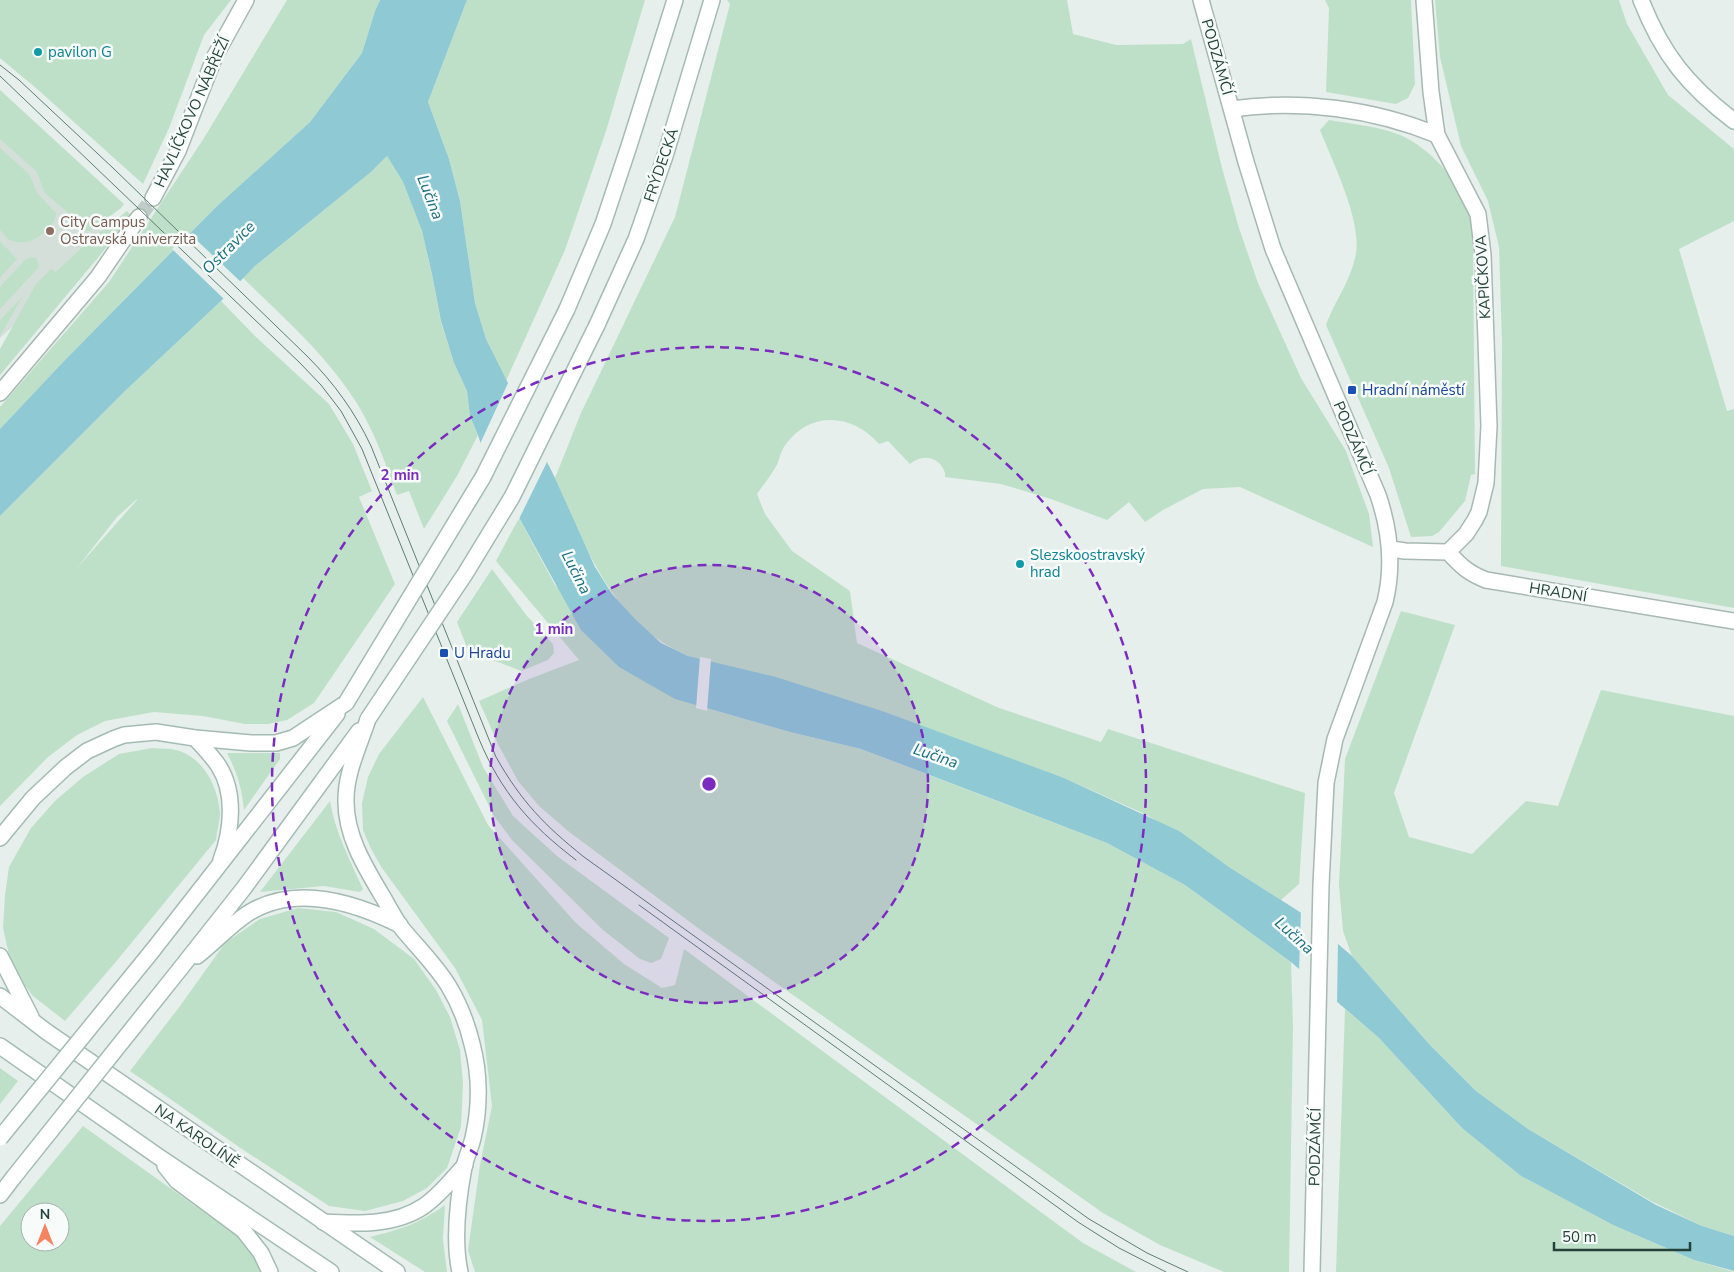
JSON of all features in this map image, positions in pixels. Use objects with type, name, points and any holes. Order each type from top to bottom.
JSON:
[{"type":"main road","name":"HAVLÍČKOVO NÁBŘEŽÍ","points":[[153,198],[178,151],[215,56],[246,0]]},
{"type":"main road","points":[[0,1138],[153,950],[346,703],[483,477],[567,309],[602,224],[630,146],[675,0]]},
{"type":"main road","name":"FRÝDECKÁ","points":[[368,719],[465,574],[512,497],[598,325],[636,239],[666,156],[712,0]]},
{"type":"main road","name":"PODZÁMČÍ","points":[[1202,0],[1273,249],[1378,495],[1391,549],[1390,579],[1386,602],[1339,727],[1331,754],[1324,808],[1312,1272]]},
{"type":"main road","name":"KAPIČKOVA","points":[[1424,0],[1431,92],[1437,134],[1470,198],[1480,224],[1483,255],[1489,426],[1486,483],[1479,512],[1466,534],[1448,552]]},
{"type":"main road","points":[[1641,0],[1659,41],[1676,67],[1698,92],[1734,121]]},
{"type":"main road","points":[[1232,109],[1280,105],[1329,109],[1399,121],[1437,134]]},
{"type":"main road","points":[[0,393],[98,277],[139,217]]},
{"type":"main road","points":[[1391,549],[1448,552]]},
{"type":"main road","name":"HRADNÍ","points":[[1448,552],[1462,568],[1486,580],[1734,621]]},
{"type":"main road","points":[[0,838],[45,786],[71,762],[94,747],[118,737],[166,732],[195,738],[257,744],[285,741],[293,738],[346,703]]},
{"type":"main road","points":[[368,719],[350,776],[346,800],[352,836],[359,855],[400,925],[449,986],[461,1010],[472,1043],[477,1072],[478,1097],[473,1137],[464,1165],[457,1238],[460,1272]]},
{"type":"main road","points":[[0,1195],[244,888],[368,719]]},
{"type":"main road","points":[[195,738],[218,765],[230,794],[231,805],[227,836],[224,853],[218,868]]},
{"type":"main road","points":[[180,969],[246,915],[261,906],[278,902],[308,898],[339,901],[360,907],[400,925]]},
{"type":"main road","points":[[0,956],[34,1022]]},
{"type":"main road","name":"NA KAROLÍNĚ","points":[[0,996],[34,1022],[321,1222],[397,1272]]},
{"type":"main road","points":[[0,1046],[159,1157],[331,1272]]},
{"type":"main road","points":[[159,1157],[177,1181],[243,1230],[261,1253],[270,1272]]},
{"type":"main road","points":[[321,1222],[366,1223],[406,1215],[423,1207],[464,1165]]},
{"type":"shaded area","name":"City Campus Ostravská univerzita","points":[[0,118],[95,222],[107,240],[0,338]]},
{"type":"green space","points":[[0,0],[231,0],[204,35],[169,128],[143,184],[0,58]]},
{"type":"green space","points":[[287,0],[380,0],[362,53],[310,122],[216,207],[63,362],[0,429],[0,407],[109,282],[204,138]]},
{"type":"green space","points":[[467,0],[645,0],[606,131],[565,250],[506,381],[486,339],[475,303],[460,201],[449,159],[428,102]]},
{"type":"green space","points":[[727,0],[1067,0],[1073,34],[1116,45],[1183,44],[1191,39],[1222,168],[1239,228],[1258,283],[1301,378],[1346,451],[1369,514],[1373,547],[1240,487],[1203,489],[1163,510],[1145,522],[1129,502],[1107,520],[1051,499],[1001,484],[945,477],[943,468],[935,460],[925,458],[910,464],[888,441],[879,444],[869,434],[857,427],[845,422],[832,420],[807,425],[796,433],[784,447],[777,465],[757,494],[765,514],[792,551],[850,591],[857,643],[999,708],[1101,742],[1108,729],[1305,793],[1299,884],[1281,900],[1147,815],[1064,778],[727,666],[686,655],[660,641],[638,623],[620,603],[604,580],[590,556],[555,478],[581,413],[675,217],[730,4]]},
{"type":"green space","points":[[1325,0],[1411,0],[1415,84],[1408,98],[1396,104],[1326,92],[1329,8]]},
{"type":"green space","points":[[1435,0],[1619,0],[1627,24],[1668,95],[1734,149],[1734,221],[1679,249],[1727,411],[1734,409],[1734,608],[1501,566],[1502,342],[1499,247],[1488,201],[1461,146],[1440,57]]},
{"type":"green space","points":[[0,90],[124,204],[121,208],[90,231],[82,230],[75,219],[44,192],[37,172],[0,139]]},
{"type":"green space","points":[[1329,120],[1383,129],[1412,141],[1435,159],[1445,170],[1455,182],[1468,208],[1472,227],[1473,247],[1475,474],[1471,475],[1465,501],[1439,532],[1432,536],[1411,537],[1389,468],[1326,325],[1353,267],[1357,244],[1346,194],[1320,130]]},
{"type":"green space","points":[[0,148],[29,174],[38,194],[56,213],[53,222],[44,233],[35,239],[24,242],[13,241],[8,239],[0,230]]},
{"type":"green space","points":[[387,156],[403,182],[422,231],[441,322],[454,363],[467,391],[470,416],[478,435],[457,476],[424,529],[409,491],[397,495],[370,427],[346,387],[305,338],[243,278],[255,266],[371,172]]},
{"type":"green space","points":[[127,211],[131,215],[101,254],[0,375],[0,349],[36,284],[51,269],[56,272],[91,239]]},
{"type":"green space","points":[[0,241],[17,259],[0,278]]},
{"type":"green space","points":[[31,257],[37,259],[39,267],[0,309],[0,287],[25,260]]},
{"type":"green space","points":[[23,296],[0,336],[0,320]]},
{"type":"green space","points":[[221,301],[255,336],[329,404],[353,444],[372,491],[359,497],[395,584],[314,703],[287,720],[268,724],[245,724],[203,716],[154,712],[105,721],[77,735],[48,757],[0,806],[0,516],[126,390]],"holes":[[[137,500],[77,568],[117,517]]]},
{"type":"green space","points":[[519,518],[555,585],[699,706],[790,732],[861,749],[1107,843],[1185,885],[1291,962],[1293,1026],[1289,1272],[1224,1272],[1160,1245],[1103,1213],[702,931],[568,831],[539,806],[518,781],[499,746],[479,701],[579,660],[496,561]]},
{"type":"green space","points":[[492,569],[527,616],[553,644],[554,653],[548,660],[521,671],[468,650],[457,622]]},
{"type":"green space","points":[[1401,611],[1455,625],[1394,793],[1409,837],[1472,854],[1526,801],[1558,806],[1601,690],[1734,716],[1734,1236],[1702,1226],[1651,1201],[1528,1129],[1476,1091],[1429,1044],[1352,956],[1343,931],[1339,885],[1345,759]]},
{"type":"green space","points":[[423,697],[488,825],[576,923],[624,964],[662,988],[675,985],[684,949],[1083,1243],[1136,1272],[475,1272],[468,1250],[480,1165],[492,1106],[482,1020],[455,968],[382,868],[363,830],[362,803],[368,777],[379,754]]},
{"type":"green space","points":[[458,704],[483,767],[513,816],[557,856],[669,938],[661,959],[651,963],[640,959],[603,930],[512,840],[494,816],[447,721]]},
{"type":"green space","points":[[152,748],[173,749],[186,754],[194,759],[207,774],[219,803],[220,819],[216,840],[65,1021],[33,996],[21,980],[10,959],[3,928],[9,867],[31,828],[55,801],[83,777],[119,754]]},
{"type":"green space","points":[[227,753],[280,753],[280,759],[244,810],[234,767]]},
{"type":"green space","points":[[330,801],[339,835],[363,889],[360,892],[324,886],[260,892]]},
{"type":"green space","points":[[298,908],[336,912],[374,929],[414,959],[436,990],[450,1017],[460,1050],[463,1083],[461,1127],[447,1168],[427,1188],[403,1201],[365,1211],[329,1206],[239,1147],[130,1071],[225,943],[260,919]]},
{"type":"green space","points":[[1345,1009],[1379,1038],[1462,1128],[1521,1176],[1613,1225],[1694,1260],[1734,1272],[1336,1272]]},
{"type":"green space","points":[[0,1068],[18,1081],[0,1104]]},
{"type":"green space","points":[[83,1126],[240,1238],[256,1259],[260,1272],[0,1272],[0,1226]]},
{"type":"green space","points":[[445,1205],[443,1239],[447,1272],[425,1272],[370,1237],[409,1225]]},
{"type":"water","points":[[380,0],[467,0],[428,102],[449,159],[460,201],[475,303],[486,339],[555,478],[595,567],[612,594],[635,619],[661,643],[688,656],[776,677],[882,711],[1064,778],[1179,831],[1229,867],[1303,914],[1352,956],[1429,1044],[1476,1091],[1528,1129],[1656,1205],[1702,1226],[1734,1236],[1734,1271],[1694,1260],[1613,1225],[1521,1176],[1462,1128],[1379,1038],[1291,962],[1185,885],[1107,843],[861,749],[790,732],[675,699],[619,667],[581,630],[484,454],[470,416],[467,391],[454,363],[441,321],[422,231],[403,182],[387,156],[371,172],[255,266],[221,301],[126,390],[0,516],[0,429],[63,362],[216,207],[310,122],[362,53]]},
{"type":"pier","points":[[188,232],[242,283],[225,300],[172,249]]},
{"type":"pier","points":[[509,381],[548,460],[518,521],[479,446]]},
{"type":"pier","points":[[700,657],[711,659],[707,711],[696,708]]},
{"type":"pier","points":[[1301,909],[1338,941],[1337,1005],[1299,972]]},
{"type":"tunnel","points":[[139,217],[153,198]]},
{"type":"tram line","points":[[0,65],[19,80],[113,168],[307,356],[343,398],[371,446],[496,757],[505,773],[534,812],[584,857],[1089,1219],[1147,1253],[1188,1272]]},
{"type":"tram line","points":[[0,76],[300,363],[321,385],[341,411],[362,449],[488,758],[507,791],[531,820],[576,860]]},
{"type":"tram line","points":[[639,905],[1078,1222],[1119,1248],[1166,1272]]},
{"type":"place","name":"pavilon G","points":[[38,52]]},
{"type":"place","name":"City Campus Ostravská univerzita","points":[[50,231]]},
{"type":"place","name":"Hradní náměstí","points":[[1352,390]]},
{"type":"place","name":"Slezskoostravský hrad","points":[[1020,564]]},
{"type":"place","name":"U Hradu","points":[[444,653]]},
{"type":"water label","name":"Lučina","points":[[431,197]]},
{"type":"water label","name":"Ostravice","points":[[228,247]]},
{"type":"water label","name":"Lučina","points":[[577,572]]},
{"type":"water label","name":"Lučina","points":[[936,755]]},
{"type":"water label","name":"Lučina","points":[[1295,935]]}]
